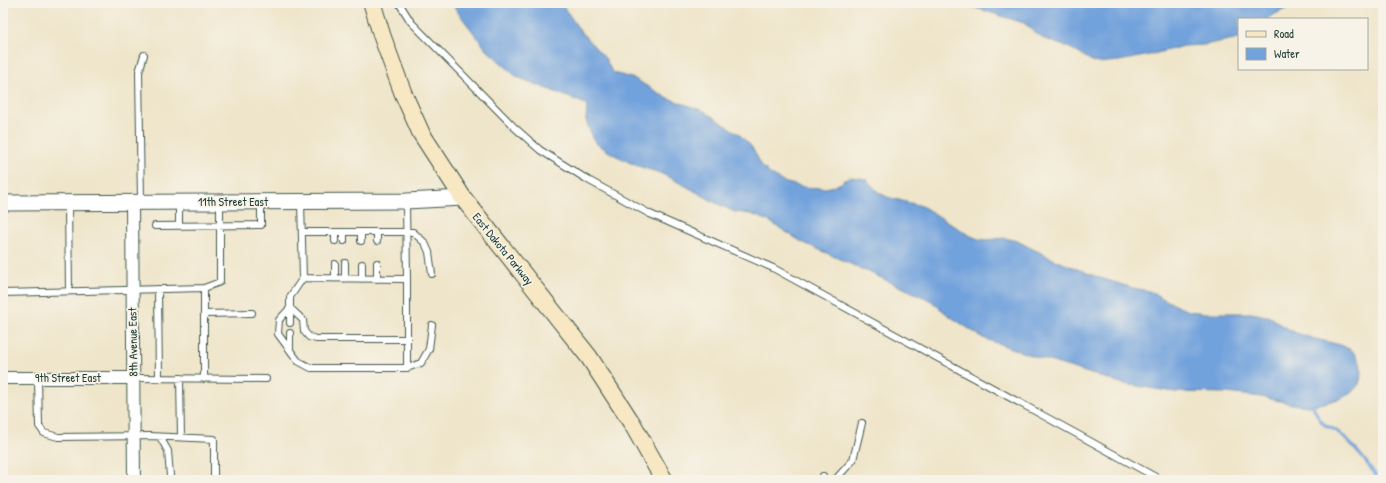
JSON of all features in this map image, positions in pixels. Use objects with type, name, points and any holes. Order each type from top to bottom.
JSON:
[{"type":"main road","name":"East Dakota Parkway","points":[[372,3],[382,36],[403,93],[421,133],[463,198],[589,357],[633,424],[664,480]]},
{"type":"street","name":"11th Street East","points":[[3,203],[406,201],[463,198]]},
{"type":"street","name":"8th Avenue East","points":[[134,480],[132,290],[136,203]]},
{"type":"street","name":"9th Street East","points":[[3,378],[133,378]]},
{"type":"lane","points":[[399,3],[411,22],[514,127],[540,150],[588,180],[650,214],[773,268],[1160,480]]},
{"type":"lane","points":[[136,203],[139,72],[144,55]]},
{"type":"lane","points":[[406,201],[407,368]]},
{"type":"lane","points":[[3,293],[204,288],[220,282],[220,202]]},
{"type":"lane","points":[[155,226],[262,225],[261,202]]},
{"type":"lane","points":[[290,323],[290,297],[303,278],[301,202]]},
{"type":"lane","points":[[68,203],[70,292]]},
{"type":"lane","points":[[179,226],[180,203]]},
{"type":"lane","points":[[302,232],[413,232],[425,243],[430,252],[432,274]]},
{"type":"lane","points":[[335,232],[335,241]]},
{"type":"lane","points":[[344,232],[344,242]]},
{"type":"lane","points":[[362,232],[362,242]]},
{"type":"lane","points":[[377,232],[377,241]]},
{"type":"lane","points":[[345,263],[345,279]]},
{"type":"lane","points":[[377,263],[377,279]]},
{"type":"lane","points":[[335,264],[335,279]]},
{"type":"lane","points":[[362,264],[362,279]]},
{"type":"lane","points":[[303,278],[407,279]]},
{"type":"lane","points":[[204,288],[204,379]]},
{"type":"lane","points":[[158,289],[159,378]]},
{"type":"lane","points":[[290,308],[303,320],[304,330],[308,337],[316,339],[407,339]]},
{"type":"lane","points":[[290,308],[279,320],[278,334],[298,361],[311,368],[407,368],[421,363],[424,358],[429,349],[432,325]]},
{"type":"lane","points":[[204,314],[252,314]]},
{"type":"lane","points":[[290,333],[290,349]]},
{"type":"lane","points":[[38,378],[39,426],[44,433],[58,436],[149,436],[214,439],[214,480]]},
{"type":"lane","points":[[133,378],[266,379]]},
{"type":"lane","points":[[180,378],[181,437]]},
{"type":"lane","points":[[835,480],[853,460],[862,423]]},
{"type":"lane","points":[[160,437],[168,451],[170,476]]},
{"type":"water","points":[[451,3],[561,3],[581,32],[605,58],[614,73],[635,79],[667,98],[704,111],[739,134],[751,146],[762,166],[770,174],[783,182],[803,187],[825,188],[835,186],[850,177],[860,178],[867,180],[878,192],[887,197],[922,206],[978,239],[987,240],[1005,238],[1017,241],[1055,260],[1100,278],[1133,288],[1149,291],[1189,311],[1206,313],[1252,313],[1271,317],[1281,325],[1296,333],[1337,344],[1352,350],[1360,363],[1362,372],[1359,384],[1352,392],[1342,398],[1309,406],[1297,405],[1262,397],[1227,393],[1175,392],[1124,384],[1030,355],[983,338],[948,315],[930,300],[802,242],[767,220],[751,214],[735,212],[660,173],[635,165],[611,153],[597,144],[592,138],[586,120],[586,104],[517,77],[486,49]]},
{"type":"water","points":[[960,3],[1298,3],[1269,18],[1238,18],[1238,38],[1204,45],[1184,46],[1145,56],[1098,63],[1070,48],[1042,38],[1024,23]]},
{"type":"waterway","points":[[1311,402],[1320,420],[1349,443],[1366,462],[1378,480]]}]
